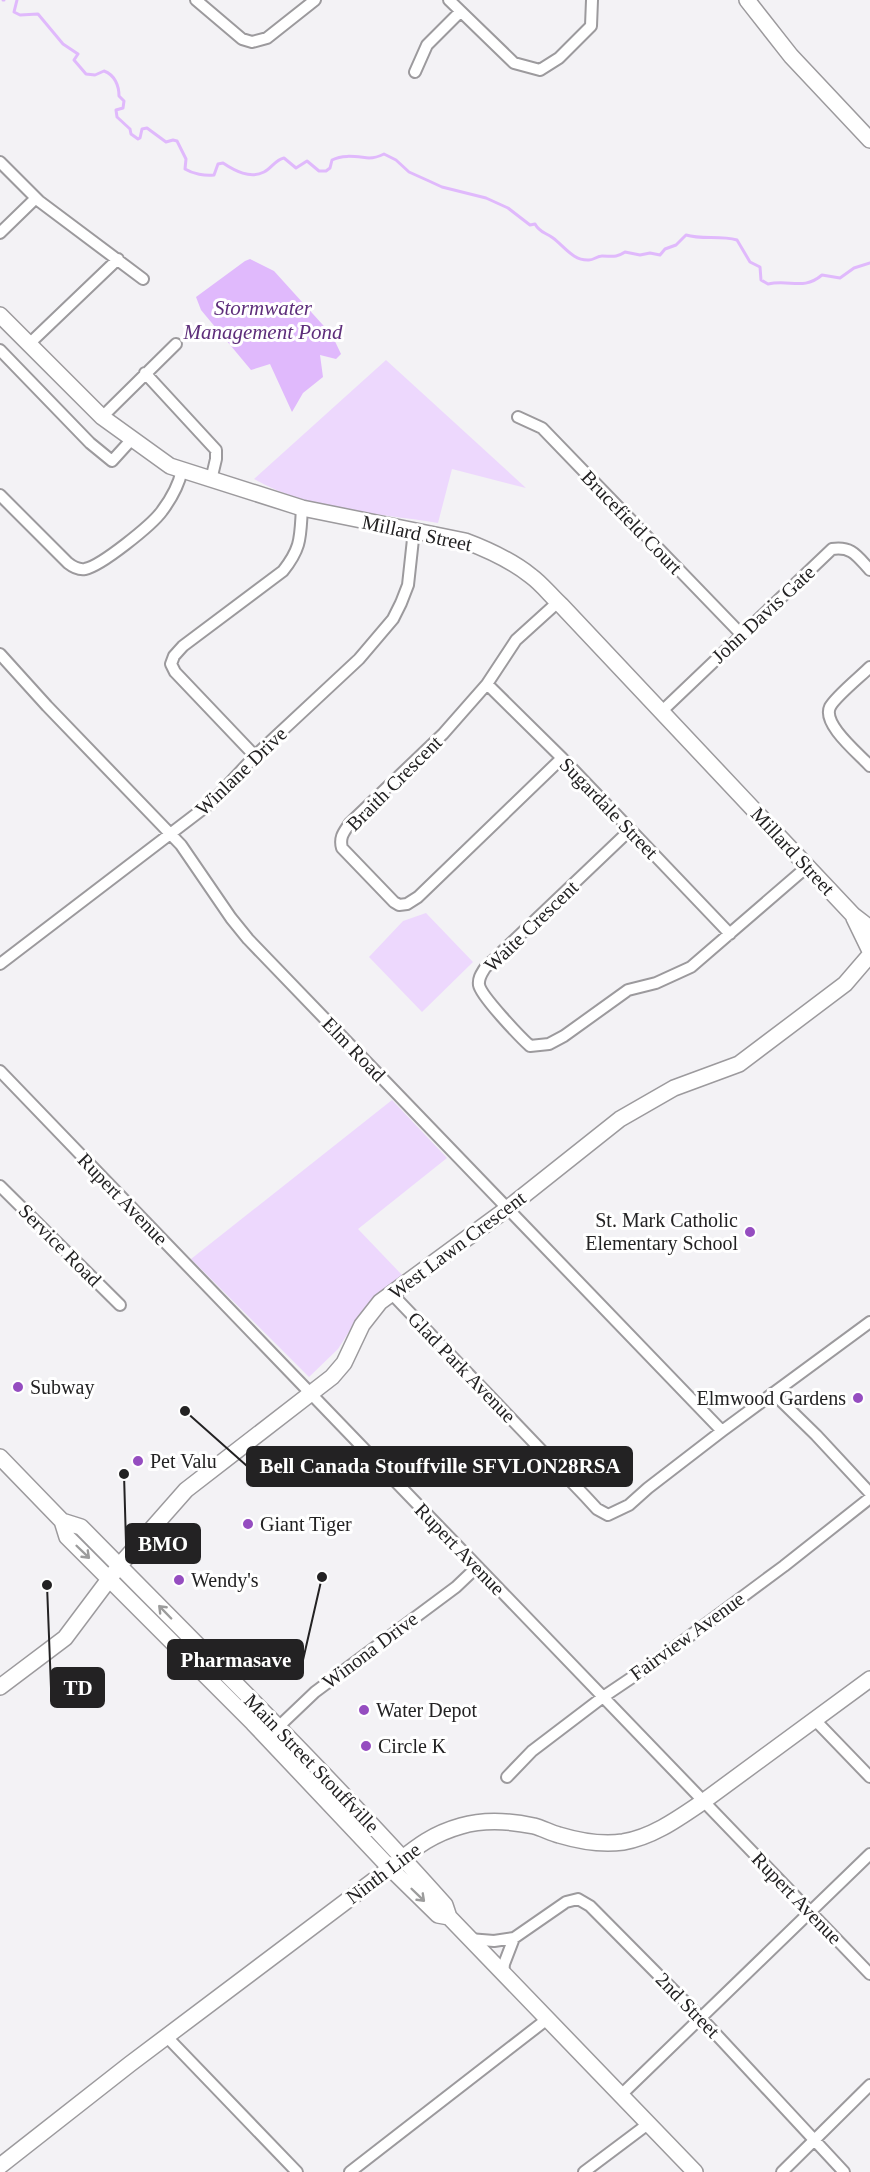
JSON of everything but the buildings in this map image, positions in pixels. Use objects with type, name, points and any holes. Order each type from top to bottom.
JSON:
[{"type":"main road","points":[[747,0],[791,56],[868,133]]},
{"type":"main road","name":"Millard Street","points":[[1,319],[102,417],[170,466],[302,508],[465,541],[489,550],[533,577],[853,915],[870,928]]},
{"type":"main road","name":"Millard Street","points":[[853,915],[870,953]]},
{"type":"main road","name":"West Lawn Crescent","points":[[845,984],[870,953]]},
{"type":"main road","name":"West Lawn Crescent","points":[[0,1687],[66,1638],[119,1566],[186,1490],[332,1377],[344,1363],[362,1325],[380,1302],[507,1208],[620,1119],[674,1088],[739,1064],[845,984],[870,973]]},
{"type":"main road","name":"Main Street Stouffville","points":[[0,1457],[62,1521],[67,1537],[110,1580],[402,1857],[446,1905],[449,1917],[469,1939],[695,2172]]},
{"type":"main road","name":"Main Street Stouffville","points":[[62,1521],[81,1527],[272,1733],[390,1868],[438,1915],[449,1917]]},
{"type":"main road","name":"Ninth Line","points":[[0,2166],[390,1868],[410,1850],[436,1835],[463,1825],[499,1821],[535,1826],[560,1835],[598,1843],[623,1842],[652,1833],[704,1801],[870,1679]]},
{"type":"street","points":[[196,0],[242,39],[252,42],[265,39],[315,0]]},
{"type":"street","points":[[449,0],[514,63],[540,70],[559,58],[591,26],[592,0]]},
{"type":"street","points":[[415,72],[428,45],[460,12]]},
{"type":"street","points":[[0,162],[36,198],[143,279]]},
{"type":"street","points":[[0,233],[36,198]]},
{"type":"street","points":[[28,345],[118,259]]},
{"type":"street","points":[[102,417],[176,344]]},
{"type":"street","points":[[0,351],[90,443],[112,460],[132,439]]},
{"type":"street","points":[[145,373],[216,450],[211,480]]},
{"type":"street","name":"Brucefield Court","points":[[518,417],[542,428],[741,635]]},
{"type":"street","points":[[0,495],[62,558],[73,567],[84,569],[126,544],[151,524],[167,505],[182,470]]},
{"type":"street","points":[[255,756],[175,672],[171,664],[174,656],[183,646],[283,572],[295,557],[300,543],[302,508]]},
{"type":"street","name":"Winlane Drive","points":[[0,964],[212,802],[255,756],[359,659],[393,619],[408,585],[414,530]]},
{"type":"street","name":"John Davis Gate","points":[[661,712],[832,549],[845,547],[870,570]]},
{"type":"street","name":"Braith Crescent","points":[[558,602],[516,640],[487,684],[443,734],[350,823],[342,835],[340,842],[342,848],[394,902],[399,905],[407,904],[418,897],[562,758]]},
{"type":"street","name":"Elm Road","points":[[0,654],[181,845],[248,939],[722,1431]]},
{"type":"street","points":[[870,667],[831,705],[828,715],[831,724],[870,766]]},
{"type":"street","name":"Sugardale Street","points":[[487,684],[562,758],[730,934]]},
{"type":"street","name":"Waite Crescent","points":[[630,830],[485,968],[479,977],[479,986],[486,996],[530,1046],[549,1044],[564,1036],[628,990],[656,983],[692,967],[808,866]]},
{"type":"street","name":"Rupert Avenue","points":[[0,1071],[870,1974]]},
{"type":"street","name":"Service Road","points":[[0,1186],[120,1305]]},
{"type":"street","name":"Glad Park Avenue","points":[[392,1294],[597,1509],[608,1515],[629,1504],[722,1431],[870,1322]]},
{"type":"street","points":[[773,1393],[870,1493]]},
{"type":"street","name":"Fairview Avenue","points":[[507,1777],[532,1751],[603,1697],[652,1664],[870,1498]]},
{"type":"street","name":"Winona Drive","points":[[272,1733],[315,1692],[456,1587],[477,1567]]},
{"type":"street","points":[[814,1719],[870,1777]]},
{"type":"street","points":[[621,2095],[870,1854]]},
{"type":"street","name":"2nd Street","points":[[514,1938],[566,1902],[578,1899],[590,1906],[701,2018],[816,2139],[844,2172]]},
{"type":"street","points":[[469,1939],[494,1941],[514,1938],[504,1964],[503,1974]]},
{"type":"street","points":[[350,2172],[546,2020]]},
{"type":"street","points":[[166,2037],[297,2172]]},
{"type":"street","points":[[782,2172],[870,2085]]},
{"type":"street","points":[[584,2172],[648,2124]]},
{"type":"shaded area","points":[[386,360],[526,488],[452,469],[438,523],[320,504],[297,498],[254,479]]},
{"type":"shaded area","points":[[426,913],[473,962],[422,1012],[369,957],[403,921]]},
{"type":"shaded area","points":[[392,1100],[447,1158],[358,1229],[402,1275],[361,1313],[338,1349],[309,1377],[191,1259]]},
{"type":"water","name":"Stormwater Management Pond","points":[[250,259],[274,271],[332,335],[341,354],[336,359],[320,355],[323,377],[303,393],[292,412],[270,364],[251,370],[201,310],[196,297]]},
{"type":"waterway","points":[[17,0],[14,12],[20,15],[38,14],[63,44],[78,54],[74,60],[86,74],[95,75],[104,71],[114,78],[119,96],[124,101],[123,108],[116,110],[117,117],[130,129],[131,134],[138,139],[142,129],[147,128],[166,142],[177,141],[186,159],[185,169],[195,173],[214,175],[218,164],[223,163],[243,173],[259,174],[284,158],[296,168],[307,161],[319,171],[326,171],[330,168],[332,160],[337,158],[350,156],[371,158],[384,154],[396,160],[409,172],[442,187],[486,198],[508,208],[530,225],[535,224],[573,256],[583,260],[591,260],[600,256],[616,256],[625,252],[660,255],[665,249],[676,245],[686,235],[737,240],[750,262],[760,267],[761,280],[768,284],[802,284],[822,275],[840,278],[854,268],[870,263]]},
{"type":"place","name":"St. Mark Catholic Elementary School","points":[[750,1232]]},
{"type":"place","name":"Subway","points":[[18,1387]]},
{"type":"place","name":"Elmwood Gardens","points":[[858,1398]]},
{"type":"place","name":"Bell Canada Stouffville SFVLON28RSA","points":[[185,1411]]},
{"type":"place","name":"Pet Valu","points":[[138,1461]]},
{"type":"place","name":"BMO","points":[[124,1474]]},
{"type":"place","name":"Giant Tiger","points":[[248,1524]]},
{"type":"place","name":"Pharmasave","points":[[322,1577]]},
{"type":"place","name":"Wendy's","points":[[179,1580]]},
{"type":"place","name":"TD","points":[[47,1585]]},
{"type":"place","name":"Water Depot","points":[[364,1710]]},
{"type":"place","name":"Circle K","points":[[366,1746]]}]
